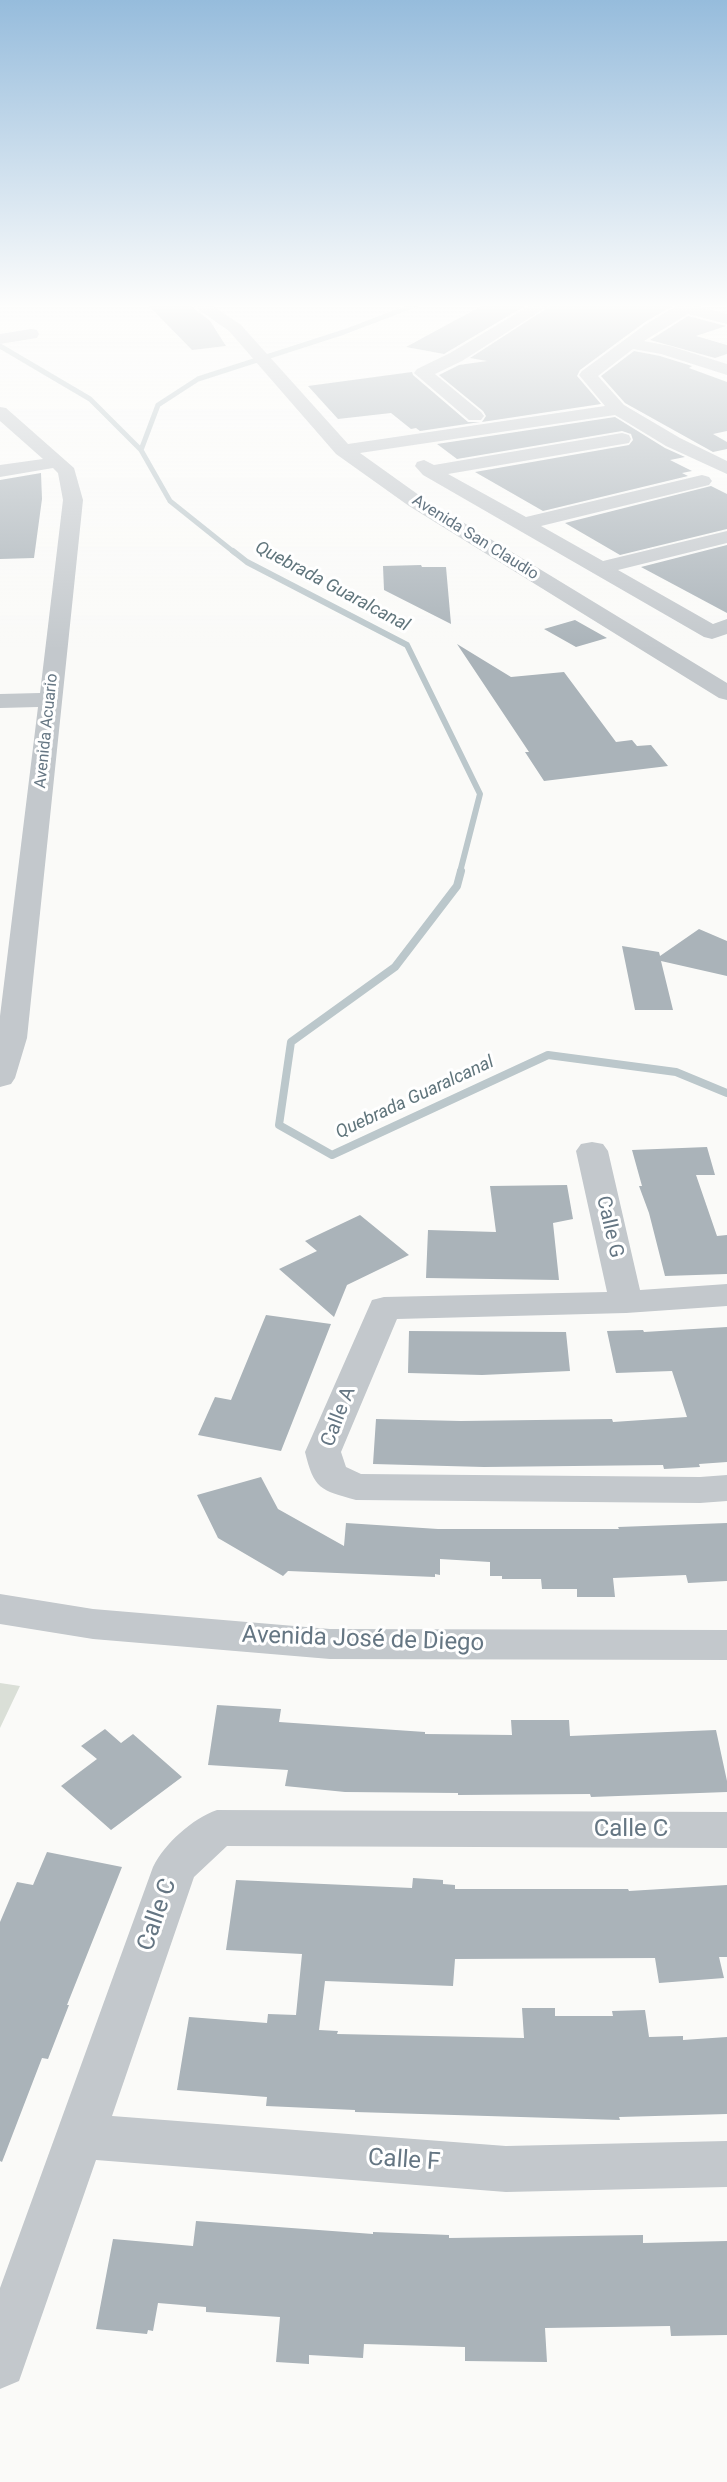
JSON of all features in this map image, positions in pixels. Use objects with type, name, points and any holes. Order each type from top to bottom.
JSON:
[{"type":"street","name":"Avenida Acuario","points":[[0,1078],[50,700],[73,500],[67,472],[8,419]]},
{"type":"street","name":"Avenida San Claudio","points":[[315,419],[343,450],[416,502],[727,693]]},
{"type":"street","points":[[343,450],[552,419]]},
{"type":"street","points":[[634,419],[673,442],[727,468]]},
{"type":"street","points":[[430,471],[622,439]]},
{"type":"street","points":[[408,454],[430,471],[712,632],[727,626]]},
{"type":"street","points":[[0,471],[58,462]]},
{"type":"street","points":[[523,524],[702,481]]},
{"type":"street","points":[[599,568],[727,537]]},
{"type":"street","points":[[505,557],[557,544]]},
{"type":"street","points":[[0,701],[50,700]]},
{"type":"street","name":"Calle G","points":[[592,1151],[626,1302]]},
{"type":"street","name":"Calle A","points":[[727,1295],[626,1302],[384,1308],[323,1452],[328,1475],[356,1487],[700,1490],[727,1488]]},
{"type":"street","name":"Avenida José de Diego","points":[[0,1609],[93,1624],[330,1644],[727,1645]]},
{"type":"street","name":"Calle C","points":[[0,2361],[175,1867],[217,1828],[727,1830]]},
{"type":"street","name":"Calle F","points":[[81,2136],[506,2169],[727,2164]]},
{"type":"shaded area","points":[[0,1683],[20,1686],[0,1728]]},
{"type":"building","points":[[398,419],[464,419],[468,422],[480,422],[420,431],[416,428],[411,429]]},
{"type":"building","points":[[484,419],[503,419],[482,422]]},
{"type":"building","points":[[603,419],[618,419],[665,448],[685,457],[670,460],[692,471],[682,473],[688,476],[543,511],[475,472],[629,445],[633,440],[631,434],[622,431],[457,459],[437,444]]},
{"type":"building","points":[[653,419],[727,419],[727,431],[713,434],[727,442],[727,449],[713,452]]},
{"type":"building","points":[[41,473],[42,499],[34,558],[0,559],[0,480]]},
{"type":"building","points":[[711,486],[727,494],[727,529],[620,555],[565,523]]},
{"type":"building","points":[[727,545],[727,613],[641,567]]},
{"type":"building","points":[[421,565],[422,567],[446,567],[451,624],[384,590],[383,566]]},
{"type":"building","points":[[575,620],[607,638],[576,647],[544,629]]},
{"type":"building","points":[[457,644],[511,677],[564,672],[616,742],[632,740],[637,746],[651,745],[668,766],[544,781],[525,752],[529,752]]},
{"type":"building","points":[[699,929],[727,941],[727,976],[661,961],[673,1010],[635,1010],[622,946],[659,952],[660,956]]},
{"type":"building","points":[[707,1147],[715,1175],[696,1175],[717,1236],[727,1235],[727,1274],[665,1276],[649,1213],[639,1186],[642,1186],[632,1150]]},
{"type":"building","points":[[567,1185],[573,1219],[553,1223],[559,1280],[426,1278],[428,1230],[496,1232],[490,1186]]},
{"type":"building","points":[[360,1215],[409,1255],[347,1285],[334,1317],[279,1269],[317,1251],[305,1241]]},
{"type":"building","points":[[266,1315],[331,1324],[281,1451],[198,1435],[215,1397],[231,1400]]},
{"type":"building","points":[[727,1327],[727,1462],[699,1464],[700,1467],[664,1469],[663,1465],[484,1467],[373,1464],[376,1419],[461,1421],[612,1419],[613,1422],[687,1417],[672,1371],[616,1373],[607,1331],[643,1330],[644,1332]]},
{"type":"building","points":[[409,1331],[566,1332],[570,1371],[482,1375],[408,1373]]},
{"type":"building","points":[[261,1477],[278,1509],[344,1546],[346,1523],[438,1529],[619,1529],[618,1527],[727,1523],[727,1581],[688,1583],[686,1575],[613,1578],[615,1597],[577,1597],[577,1589],[542,1589],[541,1579],[502,1579],[502,1576],[490,1576],[490,1562],[440,1559],[440,1575],[435,1574],[435,1577],[288,1571],[283,1576],[218,1538],[197,1495]]},
{"type":"building","points":[[217,1705],[281,1709],[279,1722],[425,1732],[425,1734],[512,1735],[511,1720],[569,1720],[570,1736],[716,1730],[727,1781],[727,1792],[591,1797],[590,1794],[458,1795],[458,1793],[345,1792],[285,1786],[288,1770],[208,1765]]},
{"type":"building","points":[[105,1729],[121,1743],[133,1734],[182,1777],[111,1830],[61,1786],[97,1759],[81,1746]]},
{"type":"building","points":[[47,1852],[122,1867],[48,2059],[42,2058],[2,2162],[0,2161],[0,1922],[17,1882],[33,1885]]},
{"type":"building","points":[[413,1878],[443,1880],[443,1884],[455,1885],[455,1889],[628,1889],[629,1891],[727,1885],[727,1957],[719,1957],[724,1978],[659,1983],[655,1958],[455,1959],[453,1986],[325,1981],[319,2030],[338,2031],[337,2034],[524,2038],[522,2008],[555,2008],[555,2016],[613,2016],[612,2011],[645,2010],[649,2037],[683,2036],[683,2040],[727,2037],[727,2114],[619,2117],[620,2120],[355,2112],[355,2110],[266,2106],[267,2097],[177,2090],[189,2017],[267,2023],[268,2014],[296,2015],[302,1954],[226,1950],[236,1880],[412,1888]]},
{"type":"building","points":[[196,2221],[373,2234],[373,2232],[449,2235],[449,2238],[643,2235],[643,2243],[727,2241],[727,2335],[671,2336],[670,2326],[545,2328],[547,2362],[465,2361],[465,2347],[364,2344],[363,2358],[309,2355],[309,2364],[276,2362],[280,2317],[206,2312],[206,2307],[158,2303],[153,2331],[148,2330],[147,2334],[96,2329],[113,2239],[193,2246]]},
{"type":"waterway","points":[[110,419],[141,450]]},
{"type":"waterway","name":"Quebrada Guaralcanal","points":[[141,450],[153,419]]},
{"type":"waterway","name":"Quebrada Guaralcanal","points":[[141,450],[170,501],[235,553]]},
{"type":"waterway","name":"Quebrada Guaralcanal","points":[[233,551],[247,562],[407,645],[480,794],[460,872]]},
{"type":"waterway","name":"Quebrada Guaralcanal","points":[[461,871],[457,886],[395,967],[291,1042],[279,1125],[332,1155],[548,1055],[676,1072],[727,1093]]}]
